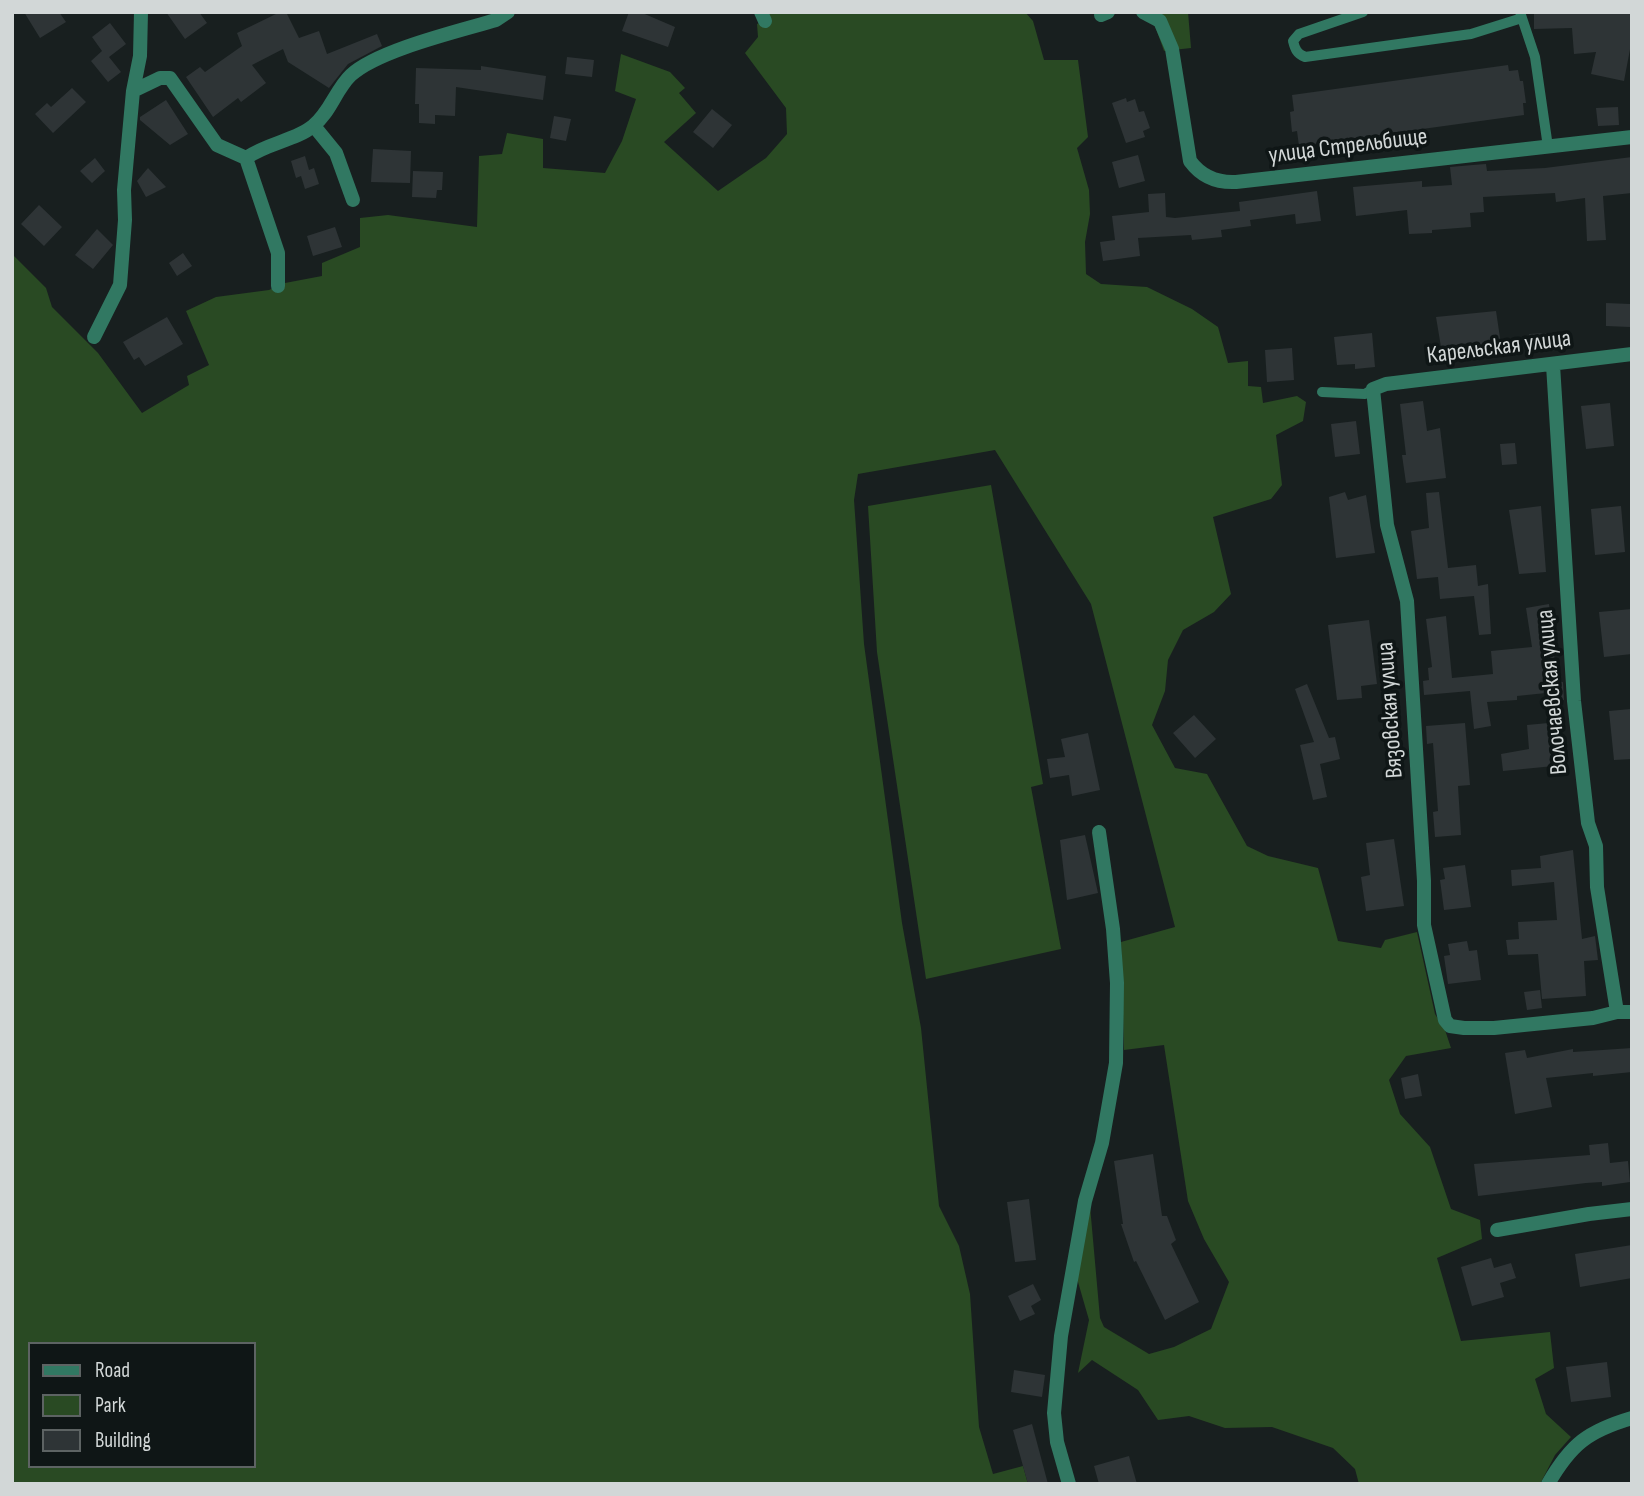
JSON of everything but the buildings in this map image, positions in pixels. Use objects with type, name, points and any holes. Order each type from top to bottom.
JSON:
[{"type":"street","points":[[94,337],[120,285],[125,219],[124,190],[133,92],[140,56],[141,12]]},
{"type":"street","points":[[246,158],[314,126],[350,76],[363,65],[387,54],[495,20],[508,12]]},
{"type":"street","name":"улица Стрельбище","points":[[1143,12],[1160,21],[1172,49],[1190,161],[1209,178],[1236,183],[1632,137]]},
{"type":"street","points":[[133,92],[160,78],[170,78],[217,145],[246,158],[278,253],[278,286]]},
{"type":"street","points":[[314,126],[335,152],[354,200]]},
{"type":"street","name":"Карельская улица","points":[[1373,389],[1386,384],[1632,355]]},
{"type":"street","name":"Волочаевская улица","points":[[1553,365],[1574,701],[1588,823],[1596,846],[1597,887],[1624,1012]]},
{"type":"street","name":"Вязовская улица","points":[[1373,389],[1387,525],[1407,601],[1424,925],[1445,1020],[1450,1026],[1494,1028],[1593,1018],[1624,1012]]},
{"type":"street","points":[[1069,1484],[1057,1442],[1054,1413],[1061,1336],[1085,1201],[1102,1143],[1116,1063],[1117,983],[1113,929],[1099,832]]},
{"type":"street","points":[[1497,1230],[1632,1209]]},
{"type":"street","points":[[1548,1484],[1563,1457],[1575,1445],[1610,1425],[1632,1418]]},
{"type":"lane","points":[[1363,12],[1298,34],[1293,41],[1295,49],[1305,57],[1471,34],[1521,15],[1535,57],[1548,146]]},
{"type":"lane","points":[[1322,392],[1365,394],[1373,389]]},
{"type":"green space","points":[[765,12],[1025,12],[1033,21],[1044,60],[1078,60],[1088,137],[1077,148],[1089,190],[1090,214],[1085,242],[1086,274],[1101,284],[1147,287],[1192,309],[1218,327],[1228,363],[1248,361],[1248,386],[1261,387],[1263,403],[1297,396],[1306,402],[1303,421],[1276,435],[1282,485],[1271,499],[1213,517],[1231,594],[1214,612],[1183,630],[1168,660],[1165,691],[1152,725],[1175,768],[1207,774],[1247,846],[1268,856],[1318,868],[1338,941],[1381,948],[1385,940],[1417,932],[1435,1014],[1445,1030],[1451,1048],[1406,1056],[1389,1080],[1400,1114],[1430,1147],[1451,1209],[1480,1220],[1482,1239],[1437,1258],[1461,1341],[1550,1332],[1554,1368],[1535,1379],[1546,1414],[1571,1437],[1555,1455],[1540,1484],[1359,1484],[1355,1469],[1333,1448],[1272,1427],[1225,1428],[1189,1416],[1158,1420],[1138,1390],[1092,1360],[1078,1373],[1089,1320],[1076,1275],[1090,1206],[1100,1318],[1104,1327],[1149,1354],[1174,1347],[1211,1329],[1229,1282],[1204,1239],[1188,1201],[1164,1045],[1124,1050],[1121,942],[1175,927],[1091,604],[995,450],[858,474],[854,500],[864,644],[902,923],[921,1028],[939,1206],[959,1246],[970,1294],[979,1427],[993,1474],[1023,1466],[1028,1484],[12,1484],[12,254],[46,288],[52,307],[98,353],[142,413],[189,385],[187,376],[209,365],[186,311],[216,297],[269,290],[285,283],[322,276],[322,263],[360,247],[360,218],[388,215],[477,227],[479,156],[502,154],[507,133],[543,139],[543,168],[605,173],[622,141],[636,99],[615,91],[621,54],[670,72],[685,88],[679,93],[696,113],[664,142],[718,191],[766,158],[787,134],[786,108],[745,53],[758,37],[757,24],[765,21]]},
{"type":"green space","points":[[1150,12],[1188,12],[1191,48],[1164,51]]},
{"type":"green space","points":[[991,485],[1043,784],[1031,787],[1061,949],[926,979],[877,652],[868,506]]}]
